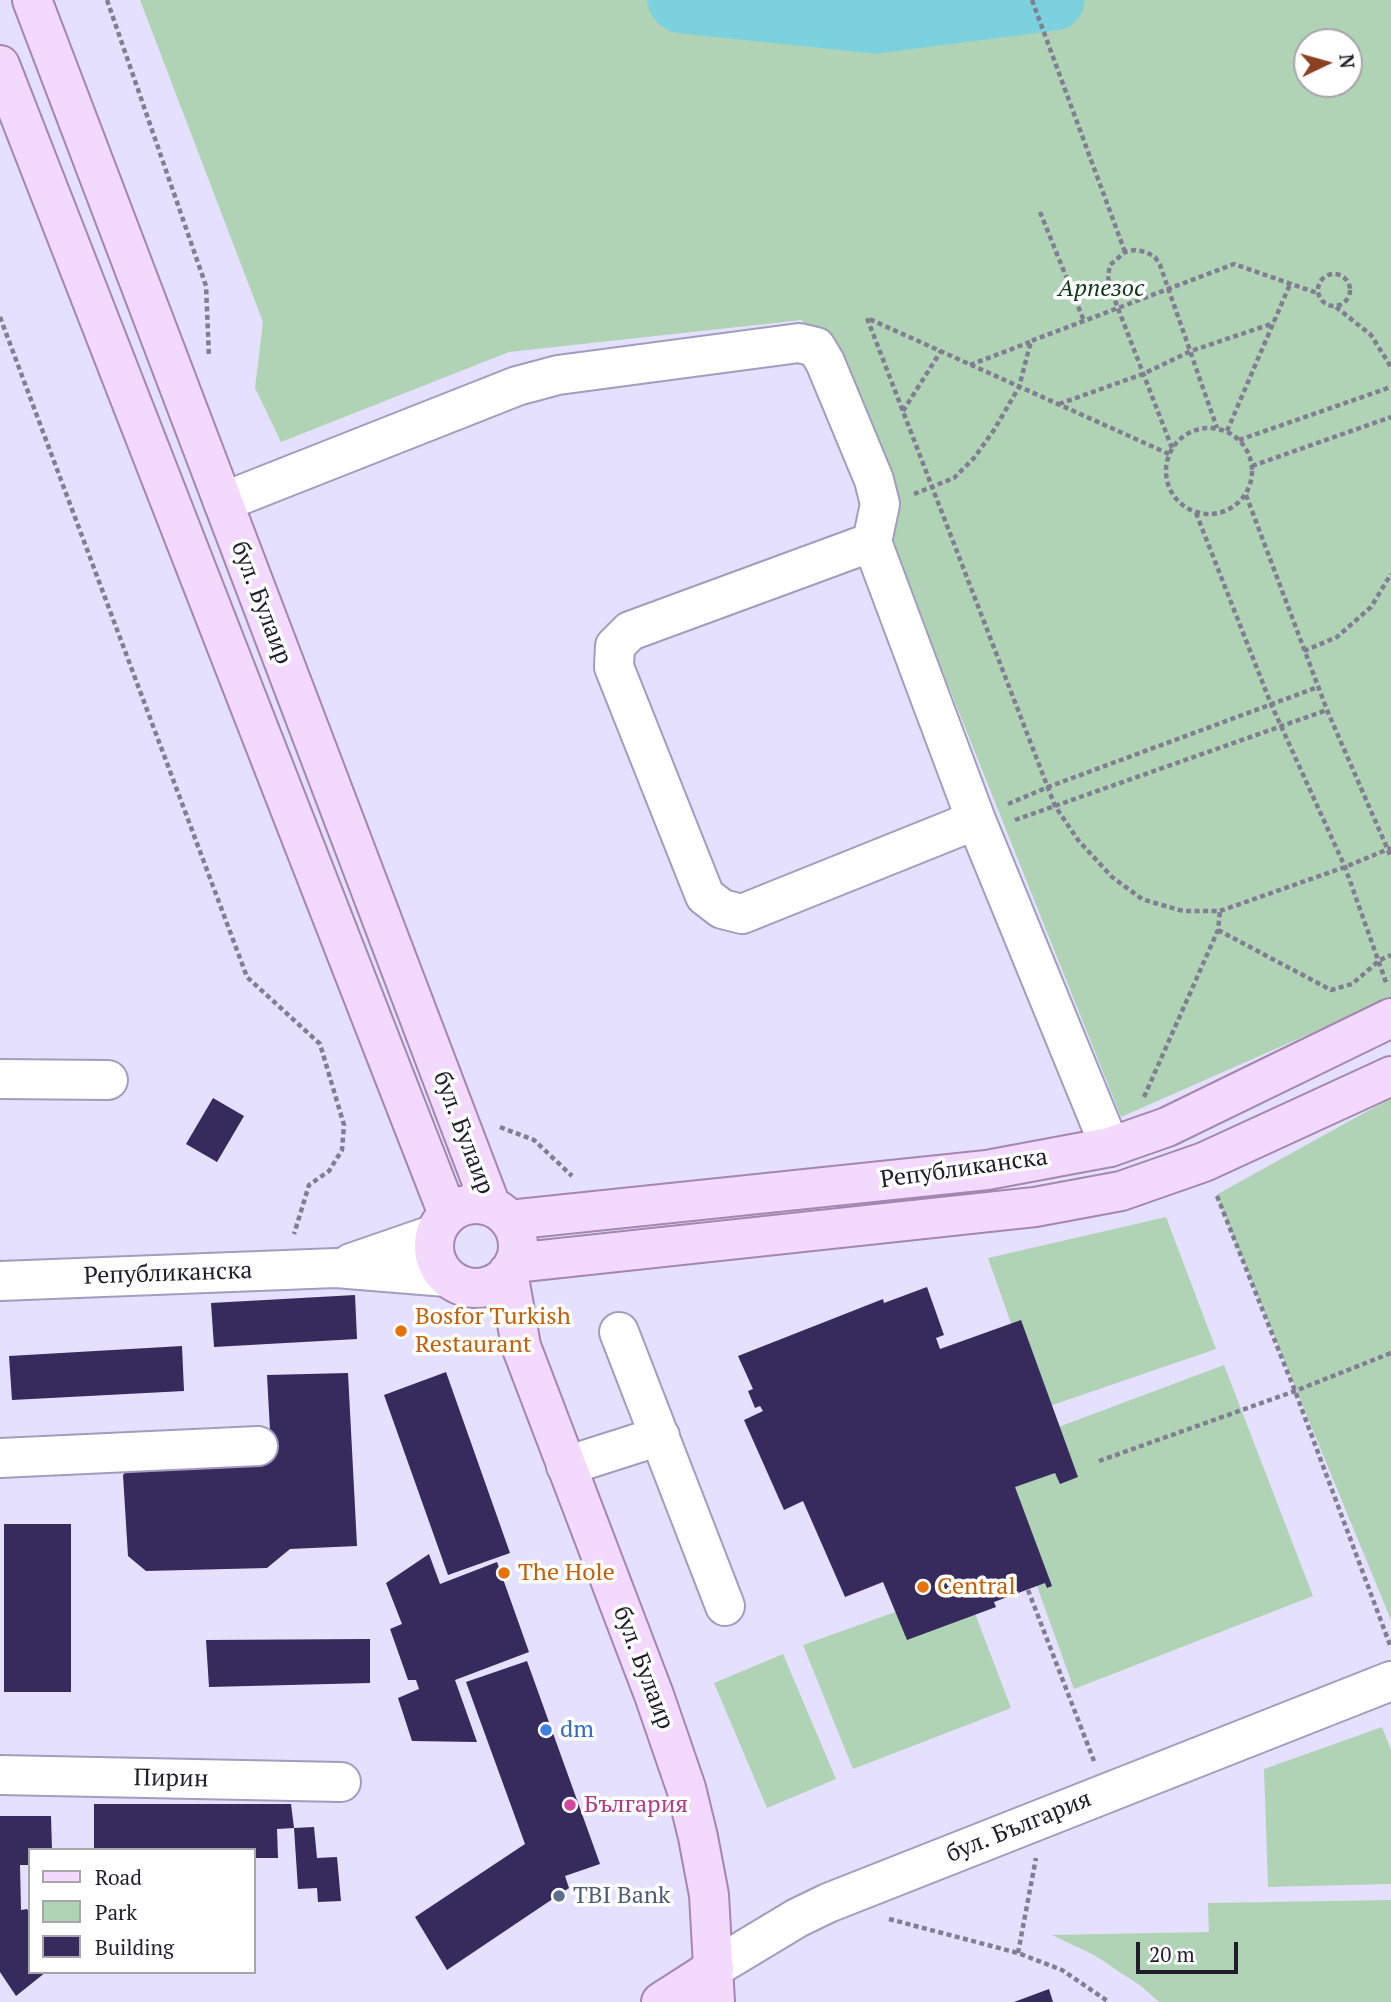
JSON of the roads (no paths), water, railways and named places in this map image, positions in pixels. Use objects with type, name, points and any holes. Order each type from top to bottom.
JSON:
[{"type":"main road","name":"бул. Булаир","points":[[32,0],[223,502],[500,1213]]},
{"type":"main road","name":"бул. Булаир","points":[[0,65],[441,1224]]},
{"type":"main road","name":"Републиканска","points":[[500,1213],[987,1170],[1125,1142],[1167,1127],[1389,1002]]},
{"type":"main road","name":"Републиканска","points":[[487,1275],[1035,1207],[1121,1191],[1204,1162],[1391,1076]]},
{"type":"main road","points":[[1121,1191],[1125,1142]]},
{"type":"main road","points":[[468,1204],[500,1213],[514,1228],[518,1245],[487,1275],[435,1257],[441,1224],[457,1208],[468,1204]]},
{"type":"main road","name":"бул. Булаир","points":[[487,1275],[521,1346],[654,1695],[686,1788],[709,1895],[714,1985]]},
{"type":"main road","name":"бул. България","points":[[661,2002],[714,1985]]},
{"type":"street","points":[[223,502],[517,386],[558,375],[799,343],[816,347],[825,362],[874,480],[880,504],[872,542],[976,820],[1125,1142]]},
{"type":"street","points":[[872,542],[630,631],[615,646],[614,667],[705,896],[722,909],[742,914],[976,820]]},
{"type":"street","points":[[0,1079],[108,1080]]},
{"type":"street","name":"Републиканска","points":[[336,1268],[441,1224]]},
{"type":"street","name":"Републиканска","points":[[0,1281],[336,1268],[487,1275]]},
{"type":"street","points":[[619,1332],[725,1606]]},
{"type":"street","points":[[566,1466],[660,1436]]},
{"type":"street","points":[[0,1458],[258,1446]]},
{"type":"street","name":"бул. България","points":[[714,1985],[797,1918],[828,1903],[1391,1681]]},
{"type":"street","name":"Пирин","points":[[0,1775],[341,1782]]},
{"type":"waterway","points":[[678,0],[682,3],[875,23],[1054,0]]},
{"type":"place","name":"Bosfor Turkish Restaurant","points":[[401,1331]]},
{"type":"place","name":"The Hole","points":[[504,1573]]},
{"type":"place","name":"Central","points":[[923,1587]]},
{"type":"place","name":"dm","points":[[546,1730]]},
{"type":"place","name":"България","points":[[570,1805]]},
{"type":"place","name":"TBI Bank","points":[[559,1896]]},
{"type":"park label","name":"Арпезос","points":[[1101,289]]}]
